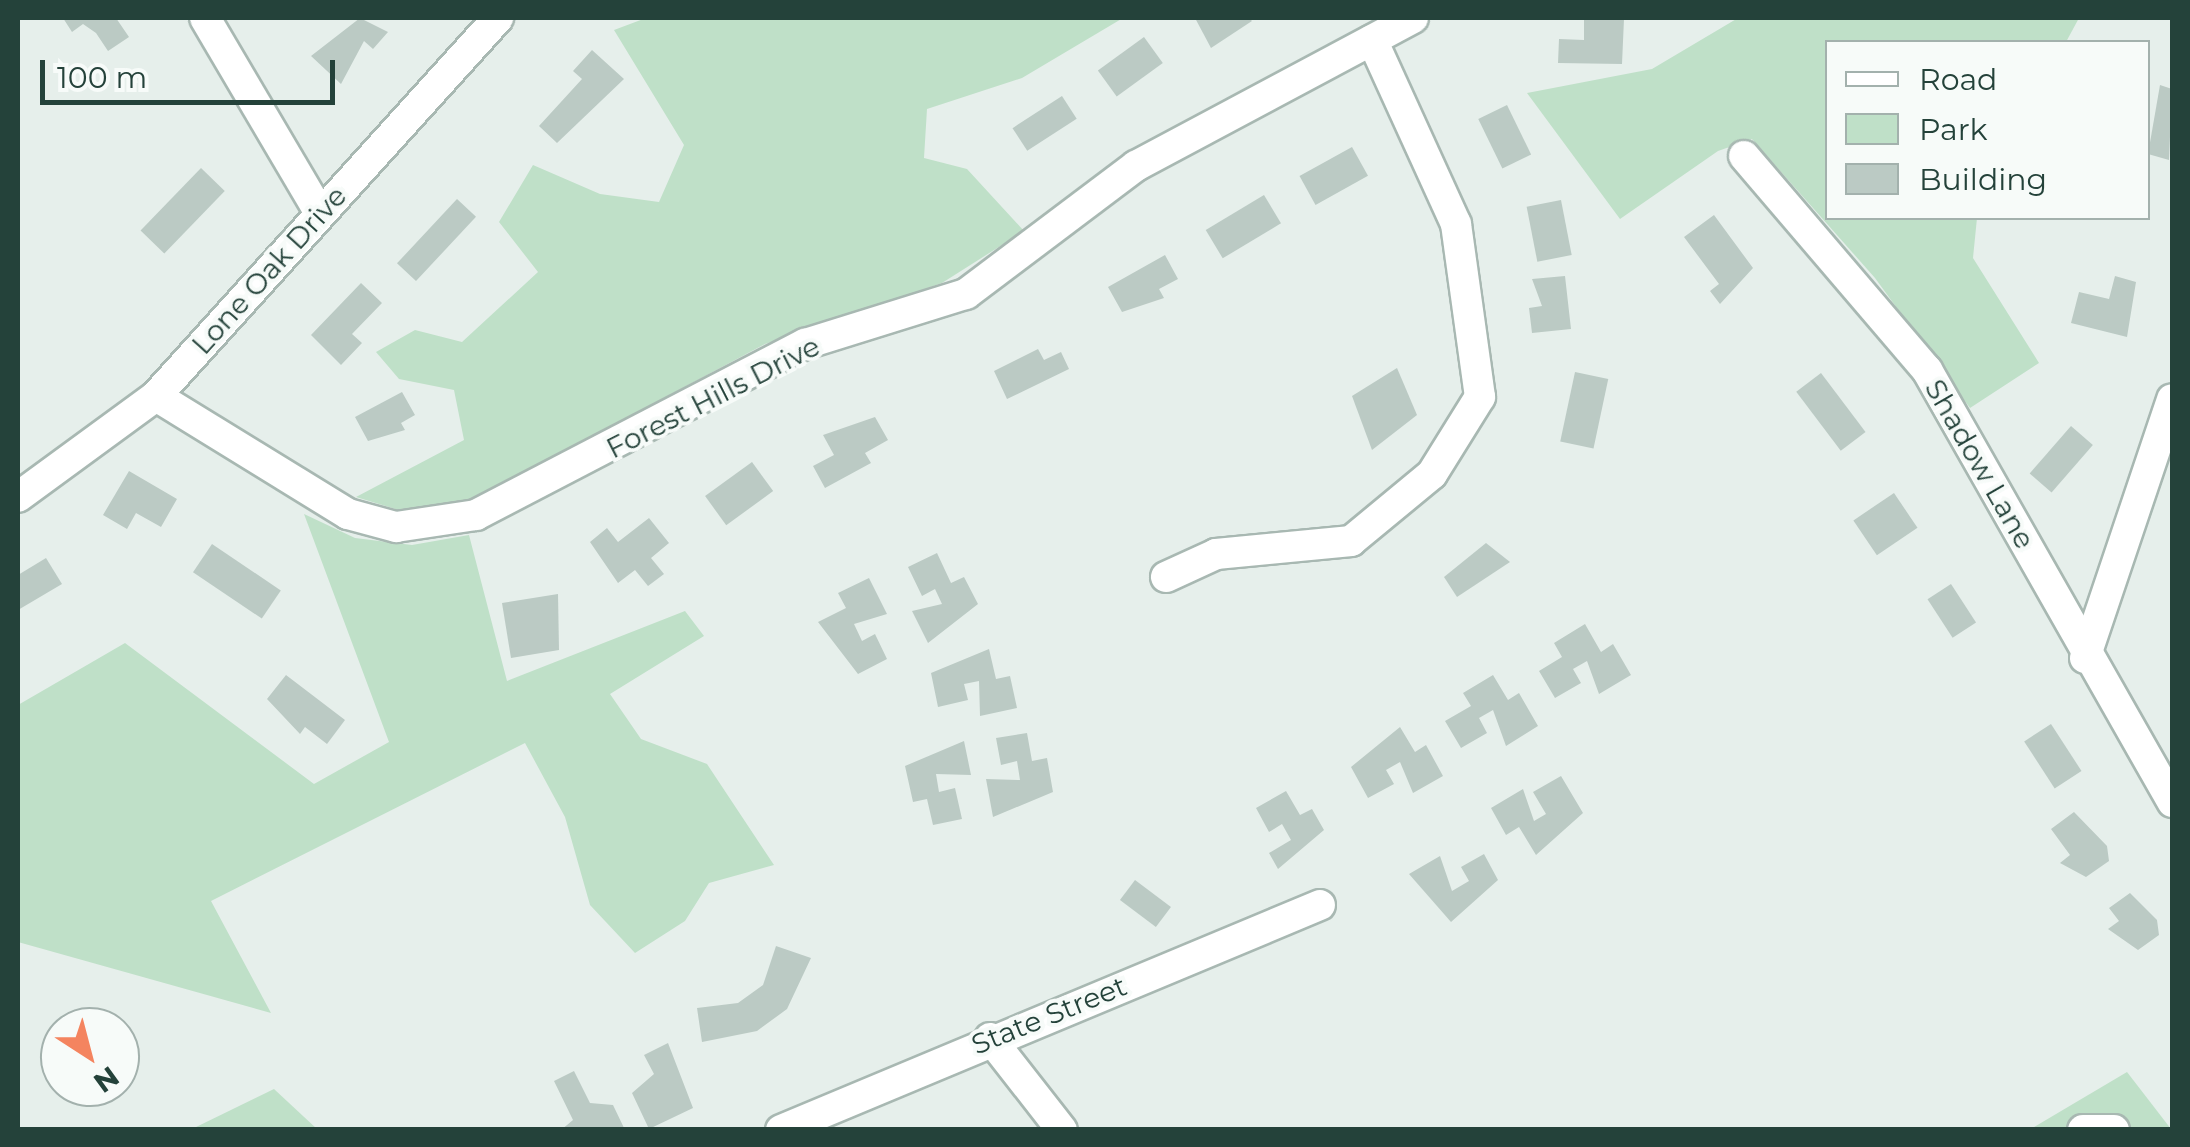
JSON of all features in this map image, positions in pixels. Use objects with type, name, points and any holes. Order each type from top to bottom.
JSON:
[{"type":"street","points":[[205,18],[320,214]]},
{"type":"street","name":"Lone Oak Drive","points":[[18,498],[156,396],[498,18]]},
{"type":"street","name":"Forest Hills Drive","points":[[156,396],[348,514],[434,527],[558,479],[805,344],[966,294],[1136,166],[1413,18]]},
{"type":"street","points":[[1166,577],[1216,554],[1351,541],[1432,474],[1480,397],[1456,224],[1372,40]]},
{"type":"street","name":"Shadow Lane","points":[[1744,156],[1927,370],[2086,658],[2172,802]]},
{"type":"street","points":[[2086,658],[2172,399]]},
{"type":"street","name":"State Street","points":[[781,1130],[990,1038],[1320,905]]},
{"type":"street","points":[[990,1038],[1062,1130]]},
{"type":"street","points":[[2083,1130],[2114,1130]]},
{"type":"green space","points":[[646,18],[1123,18],[1022,78],[927,109],[924,158],[967,169],[1024,231],[942,283],[765,344],[469,502],[415,515],[356,497],[464,440],[454,390],[399,379],[376,352],[415,330],[462,342],[538,272],[499,222],[533,165],[600,194],[659,202],[684,145],[614,30]]},
{"type":"green space","points":[[1738,18],[2079,18],[2067,40],[1825,40],[1825,220],[1977,220],[1973,258],[2039,363],[1970,408],[1875,278],[1752,139],[1718,151],[1620,219],[1527,93],[1652,69]]},
{"type":"green space","points":[[304,514],[355,538],[412,545],[469,535],[507,681],[685,611],[704,636],[610,694],[641,739],[707,764],[774,865],[709,883],[685,921],[635,953],[590,905],[565,817],[525,743],[211,901],[271,1013],[18,942],[18,705],[125,643],[314,784],[389,742]]},
{"type":"green space","points":[[2127,1072],[2171,1129],[2029,1130]]},
{"type":"green space","points":[[274,1089],[317,1129],[192,1129]]},
{"type":"building","points":[[63,18],[116,18],[129,37],[108,51],[96,33],[83,24],[72,32]]},
{"type":"building","points":[[360,18],[388,32],[373,49],[364,41],[341,84],[311,56]]},
{"type":"building","points":[[1195,18],[1249,18],[1252,21],[1211,48]]},
{"type":"building","points":[[1584,18],[1624,19],[1622,64],[1558,63],[1559,39],[1584,40]]},
{"type":"building","points":[[1144,37],[1163,63],[1117,96],[1098,71]]},
{"type":"building","points":[[592,50],[624,79],[557,143],[539,126],[582,79],[573,71]]},
{"type":"building","points":[[2160,85],[2172,89],[2169,160],[2150,155]]},
{"type":"building","points":[[1062,96],[1077,119],[1027,151],[1013,128]]},
{"type":"building","points":[[1507,105],[1531,154],[1502,168],[1478,119]]},
{"type":"building","points":[[1352,147],[1368,176],[1316,205],[1300,176]]},
{"type":"building","points":[[201,168],[225,191],[164,254],[141,231]]},
{"type":"building","points":[[1264,195],[1281,223],[1223,258],[1206,230]]},
{"type":"building","points":[[457,199],[476,217],[416,281],[397,263]]},
{"type":"building","points":[[1561,200],[1572,255],[1537,262],[1527,207]]},
{"type":"building","points":[[1714,215],[1753,268],[1720,304],[1710,291],[1719,284],[1684,237]]},
{"type":"building","points":[[1165,255],[1178,279],[1159,289],[1164,298],[1122,312],[1108,287]]},
{"type":"building","points":[[1565,276],[1571,329],[1532,333],[1529,308],[1542,306],[1532,279]]},
{"type":"building","points":[[2115,276],[2136,282],[2127,337],[2071,323],[2079,292],[2109,299]]},
{"type":"building","points":[[361,283],[382,303],[352,334],[362,343],[341,365],[311,335]]},
{"type":"building","points":[[1038,349],[1044,360],[1061,352],[1069,369],[1007,399],[994,371]]},
{"type":"building","points":[[1397,368],[1417,415],[1372,450],[1352,396]]},
{"type":"building","points":[[1575,372],[1608,379],[1593,449],[1560,441]]},
{"type":"building","points":[[1821,373],[1866,432],[1841,451],[1796,392]]},
{"type":"building","points":[[402,392],[415,415],[401,423],[405,430],[368,441],[355,417]]},
{"type":"building","points":[[875,417],[888,440],[865,453],[871,463],[825,488],[813,466],[834,455],[823,435]]},
{"type":"building","points":[[2071,426],[2093,445],[2052,493],[2030,474]]},
{"type":"building","points":[[752,462],[773,491],[726,525],[705,496]]},
{"type":"building","points":[[129,471],[177,499],[161,527],[136,513],[127,529],[103,515]]},
{"type":"building","points":[[1894,493],[1917,528],[1877,555],[1853,520]]},
{"type":"building","points":[[649,518],[669,543],[651,558],[664,574],[648,586],[635,570],[618,583],[590,542],[607,528],[618,542]]},
{"type":"building","points":[[1486,543],[1510,562],[1457,597],[1444,577]]},
{"type":"building","points":[[212,544],[281,590],[262,619],[193,572]]},
{"type":"building","points":[[937,553],[951,583],[964,577],[978,604],[928,643],[912,611],[942,604],[935,589],[922,596],[908,567]]},
{"type":"building","points":[[46,558],[62,584],[18,610],[18,575]]},
{"type":"building","points":[[869,578],[887,614],[854,624],[862,641],[875,634],[887,659],[858,674],[818,622],[846,608],[838,593]]},
{"type":"building","points":[[1951,584],[1976,623],[1953,638],[1928,599]]},
{"type":"building","points":[[558,594],[559,650],[511,658],[502,603]]},
{"type":"building","points":[[1585,624],[1601,652],[1613,644],[1631,675],[1599,694],[1587,661],[1573,669],[1581,683],[1555,698],[1539,671],[1562,657],[1554,643]]},
{"type":"building","points":[[989,649],[996,679],[1010,676],[1017,708],[980,716],[979,681],[964,684],[968,700],[938,707],[931,673]]},
{"type":"building","points":[[286,675],[345,720],[327,744],[305,727],[300,734],[267,699]]},
{"type":"building","points":[[1493,675],[1508,700],[1519,693],[1538,726],[1506,746],[1493,710],[1479,718],[1487,733],[1461,748],[1445,721],[1471,706],[1463,693]]},
{"type":"building","points":[[2051,724],[2081,771],[2055,788],[2024,741]]},
{"type":"building","points":[[1400,727],[1415,752],[1426,745],[1443,776],[1413,793],[1400,762],[1386,770],[1394,784],[1368,798],[1351,767]]},
{"type":"building","points":[[1027,733],[1032,761],[1047,758],[1053,792],[993,817],[986,779],[1020,780],[1017,761],[1001,765],[996,738]]},
{"type":"building","points":[[964,741],[971,775],[936,774],[939,792],[955,788],[962,819],[933,825],[927,799],[913,802],[905,766]]},
{"type":"building","points":[[1561,776],[1583,813],[1536,855],[1519,827],[1506,835],[1491,808],[1523,789],[1534,821],[1546,814],[1533,792]]},
{"type":"building","points":[[1286,791],[1300,815],[1312,809],[1324,830],[1278,869],[1269,853],[1291,840],[1282,824],[1269,832],[1256,808]]},
{"type":"building","points":[[2074,812],[2107,846],[2109,861],[2086,877],[2060,863],[2070,855],[2051,829]]},
{"type":"building","points":[[1484,854],[1498,880],[1451,922],[1409,874],[1440,856],[1452,891],[1469,881],[1461,867]]},
{"type":"building","points":[[1135,880],[1171,907],[1156,927],[1120,900]]},
{"type":"building","points":[[2130,893],[2157,920],[2159,935],[2138,950],[2108,929],[2119,921],[2109,908]]},
{"type":"building","points":[[776,946],[811,958],[787,1009],[757,1031],[702,1042],[697,1008],[738,1003],[763,985]]},
{"type":"building","points":[[668,1043],[693,1108],[649,1129],[632,1093],[654,1074],[644,1055]]},
{"type":"building","points":[[574,1071],[590,1103],[613,1105],[625,1130],[561,1130],[573,1120],[554,1081]]}]
